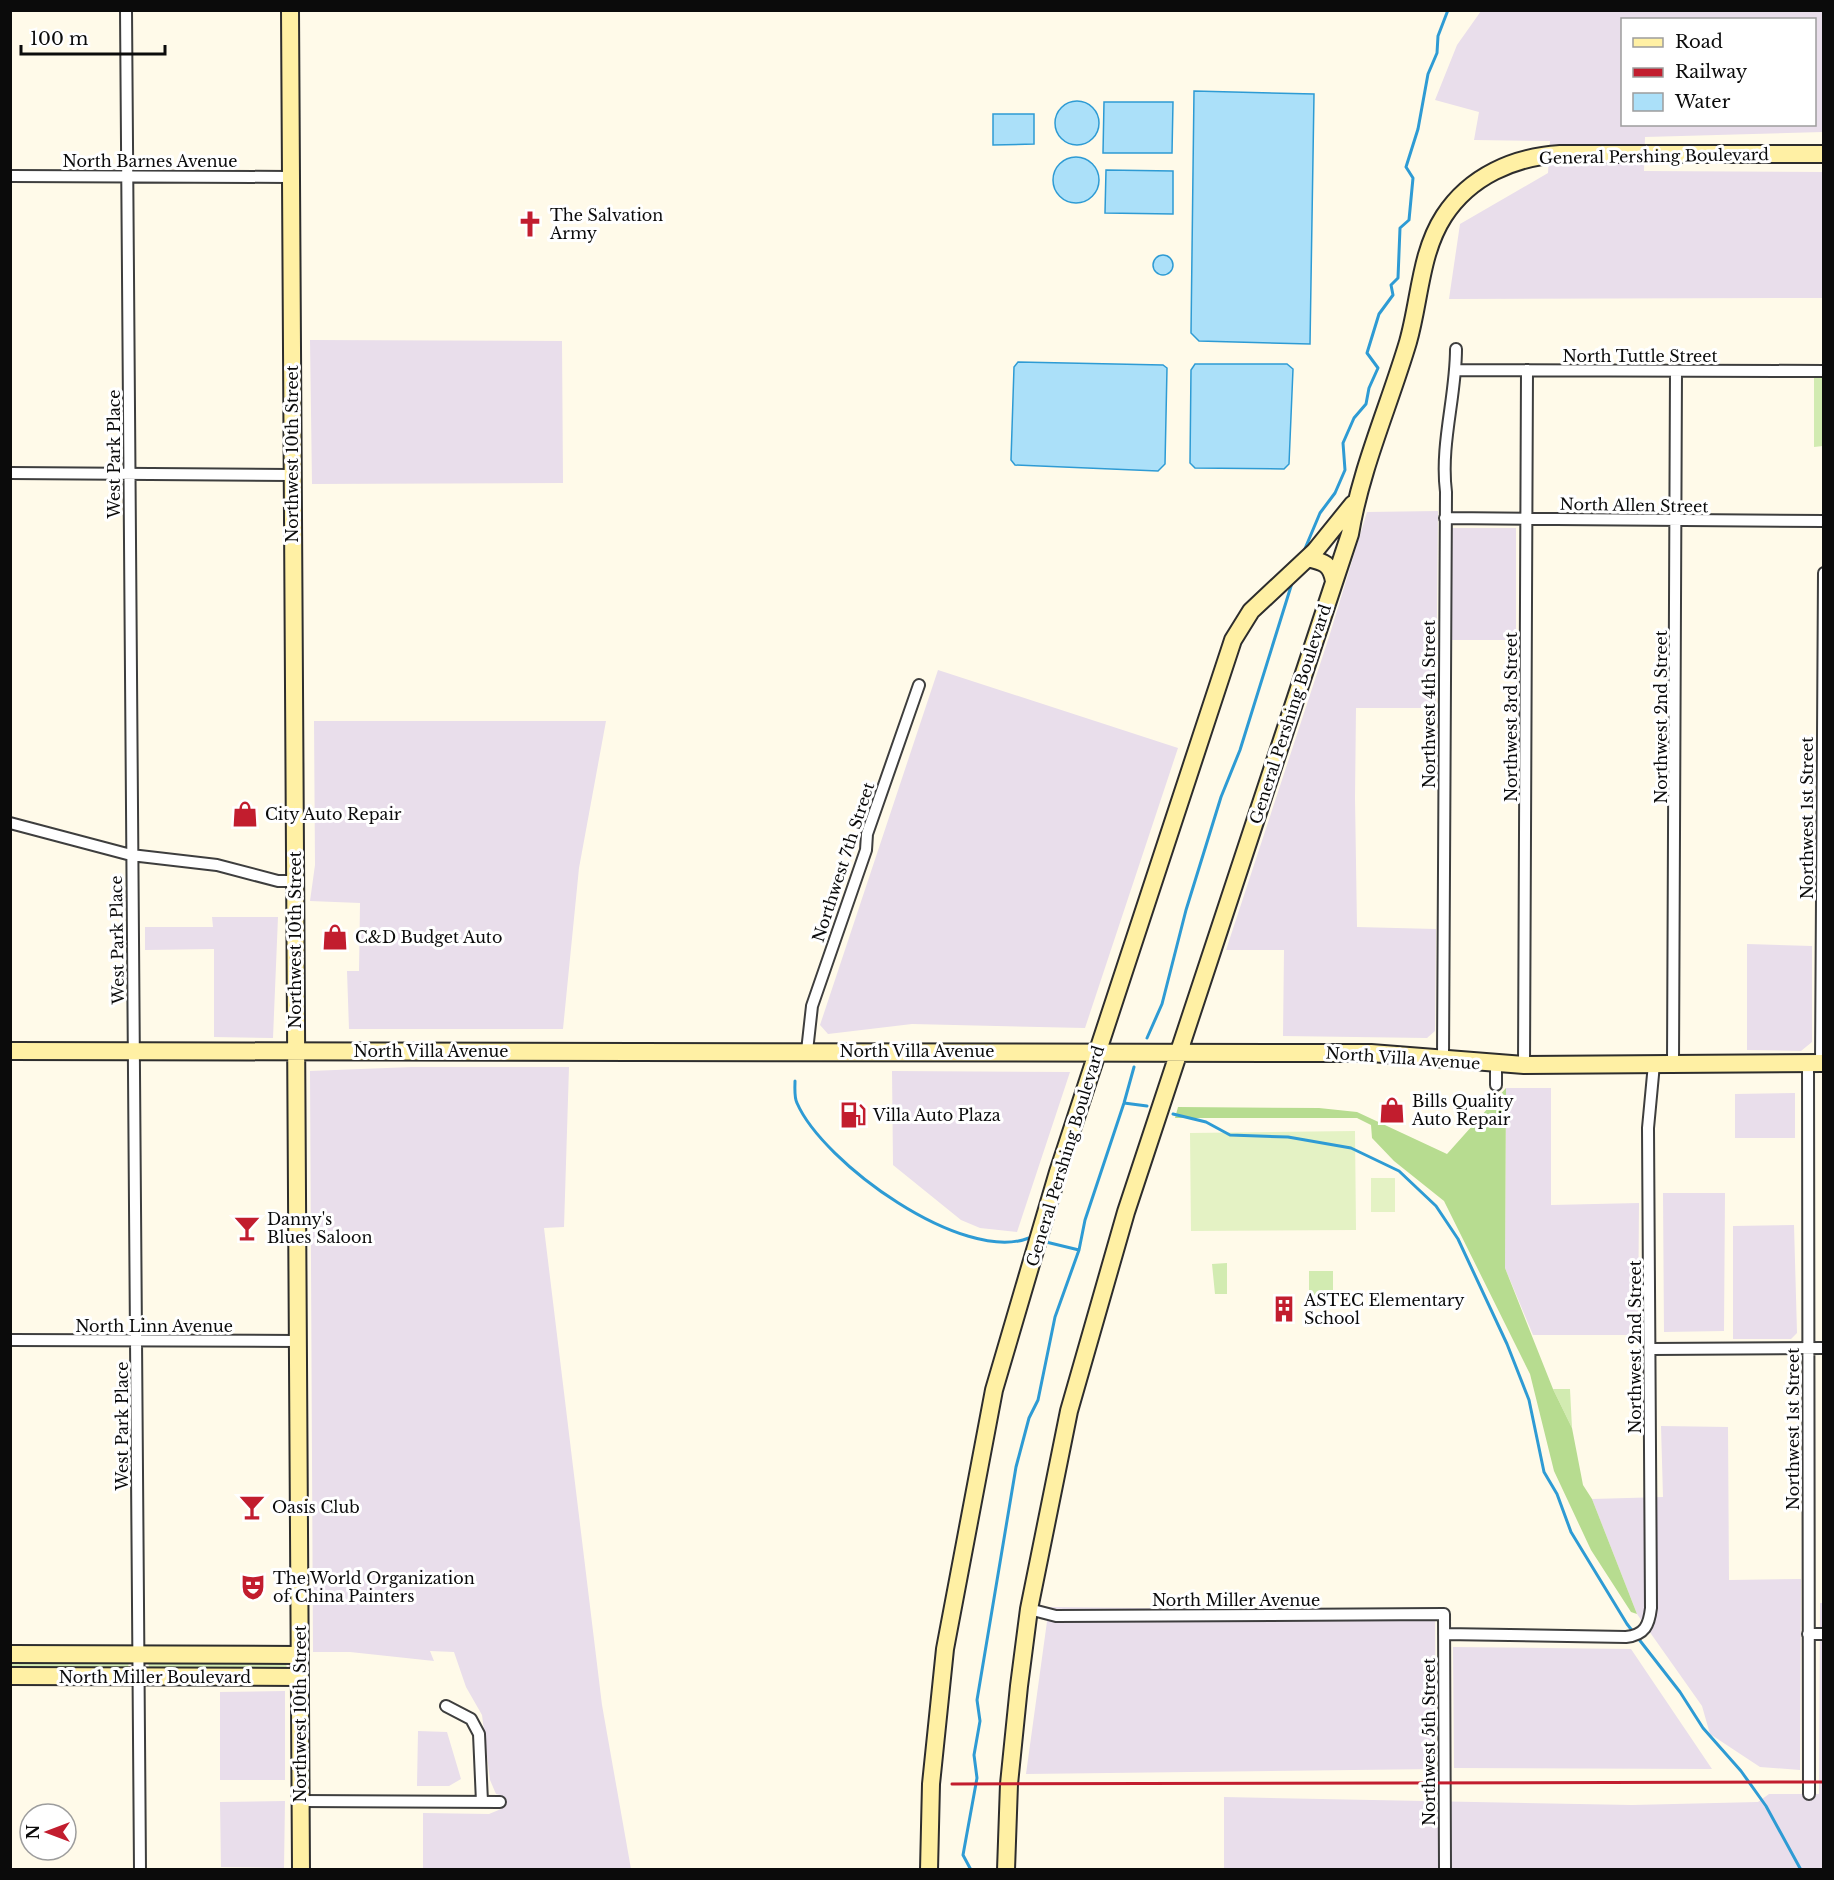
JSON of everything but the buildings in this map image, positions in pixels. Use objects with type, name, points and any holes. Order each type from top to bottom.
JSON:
[{"type":"main road","name":"Northwest 10th Street","points":[[290,10],[289,177],[301,1869]]},
{"type":"main road","name":"General Pershing Boulevard","points":[[1006,1869],[1008,1784],[1029,1609],[1069,1411],[1126,1212],[1350,534],[1355,501],[1408,342],[1431,242],[1455,202],[1480,179],[1511,163],[1543,155],[1824,154]]},
{"type":"main road","name":"General Pershing Boulevard","points":[[929,1869],[931,1784],[953,1598],[994,1390],[1039,1234],[1233,640],[1251,611],[1323,543],[1355,501]]},
{"type":"main road","points":[[1308,558],[1326,564],[1332,571],[1334,581]]},
{"type":"main road","name":"North Villa Avenue","points":[[10,1051],[1371,1053],[1524,1065],[1817,1063]]},
{"type":"main road","name":"North Miller Boulevard","points":[[10,1654],[300,1654]]},
{"type":"main road","name":"North Miller Boulevard","points":[[10,1676],[300,1677]]},
{"type":"street","name":"West Park Place","points":[[126,10],[140,1869]]},
{"type":"street","name":"North Barnes Avenue","points":[[10,176],[289,177]]},
{"type":"street","name":"Northwest 4th Street","points":[[1443,1059],[1445,518],[1443,469],[1456,370],[1456,349]]},
{"type":"street","name":"North Tuttle Street","points":[[1456,370],[1824,371]]},
{"type":"street","name":"Northwest 3rd Street","points":[[1524,1065],[1527,370]]},
{"type":"street","name":"Northwest 2nd Street","points":[[1673,1064],[1676,371]]},
{"type":"street","points":[[10,473],[291,475]]},
{"type":"street","name":"North Allen Street","points":[[1445,518],[1824,521]]},
{"type":"street","name":"Northwest 1st Street","points":[[1809,1794],[1808,1348],[1817,1063],[1824,573]]},
{"type":"street","name":"Northwest 7th Street","points":[[807,1051],[812,1006],[866,850],[867,834],[918,685]]},
{"type":"street","points":[[10,823],[131,855],[217,865],[278,881],[294,881]]},
{"type":"street","points":[[1496,1064],[1496,1085]]},
{"type":"street","name":"Northwest 2nd Street","points":[[1444,1634],[1626,1637],[1643,1631],[1651,1608],[1648,1128],[1654,1064]]},
{"type":"street","name":"North Linn Avenue","points":[[10,1341],[298,1341]]},
{"type":"street","points":[[1651,1348],[1824,1348]]},
{"type":"street","name":"North Miller Avenue","points":[[1029,1609],[1056,1616],[1444,1614]]},
{"type":"street","name":"Northwest 5th Street","points":[[1444,1614],[1445,1869]]},
{"type":"street","points":[[1808,1634],[1824,1634]]},
{"type":"street","points":[[446,1706],[471,1719],[478,1734],[482,1802]]},
{"type":"street","points":[[301,1801],[500,1802]]},
{"type":"shaded area","points":[[1481,11],[1823,11],[1823,132],[1645,137],[1644,171],[1823,172],[1823,298],[1449,299],[1460,224],[1548,173],[1550,141],[1474,140],[1479,112],[1435,100],[1457,45]]},
{"type":"shaded area","points":[[310,340],[562,341],[563,483],[312,484]]},
{"type":"shaded area","points":[[1438,511],[1436,708],[1356,708],[1355,798],[1357,927],[1436,929],[1435,1031],[1427,1038],[1283,1036],[1284,950],[1226,950],[1329,637],[1367,512]]},
{"type":"shaded area","points":[[1452,528],[1516,528],[1516,640],[1451,640]]},
{"type":"shaded area","points":[[938,670],[1178,748],[1085,1028],[912,1024],[828,1034],[820,1025]]},
{"type":"shaded area","points":[[314,721],[606,721],[579,868],[563,1029],[349,1029],[347,971],[359,971],[360,903],[310,901],[315,865]]},
{"type":"shaded area","points":[[212,917],[278,917],[273,1038],[214,1037],[214,949],[145,950],[145,927],[213,927]]},
{"type":"shaded area","points":[[1747,944],[1812,946],[1812,1042],[1801,1051],[1747,1050]]},
{"type":"shaded area","points":[[412,1067],[569,1067],[564,1227],[544,1228],[602,1705],[631,1869],[423,1869],[423,1813],[489,1814],[501,1809],[500,1795],[496,1794],[490,1780],[482,1715],[466,1687],[454,1652],[430,1651],[434,1661],[350,1652],[313,1652],[310,1071]]},
{"type":"shaded area","points":[[892,1071],[1070,1072],[1017,1232],[980,1228],[961,1220],[893,1165]]},
{"type":"shaded area","points":[[1506,1088],[1551,1088],[1551,1205],[1639,1203],[1638,1335],[1533,1335],[1505,1268]]},
{"type":"shaded area","points":[[1795,1093],[1795,1138],[1735,1138],[1735,1094]]},
{"type":"shaded area","points":[[1663,1193],[1725,1193],[1724,1331],[1664,1332]]},
{"type":"shaded area","points":[[1794,1225],[1797,1333],[1791,1339],[1733,1339],[1733,1226]]},
{"type":"shaded area","points":[[1661,1426],[1728,1427],[1729,1580],[1801,1579],[1800,1770],[1760,1767],[1710,1734],[1702,1706],[1637,1614],[1592,1499],[1663,1497]]},
{"type":"shaded area","points":[[1820,1603],[1823,1603],[1823,1869],[1224,1870],[1224,1797],[1632,1805],[1758,1802],[1769,1794],[1819,1794]]},
{"type":"shaded area","points":[[1049,1607],[1305,1610],[1435,1607],[1436,1769],[1026,1774]]},
{"type":"shaded area","points":[[1453,1647],[1631,1649],[1712,1769],[1454,1768]]},
{"type":"shaded area","points":[[285,1691],[285,1780],[220,1780],[220,1692]]},
{"type":"shaded area","points":[[418,1731],[447,1732],[461,1779],[449,1786],[417,1786]]},
{"type":"shaded area","points":[[285,1801],[284,1868],[221,1867],[220,1802]]},
{"type":"green space","points":[[1814,377],[1823,377],[1823,446],[1814,447]]},
{"type":"green space","points":[[1506,1088],[1505,1268],[1553,1389],[1572,1428],[1583,1485],[1592,1499],[1637,1614],[1631,1612],[1591,1550],[1554,1471],[1530,1374],[1444,1201],[1394,1161],[1372,1138],[1371,1125],[1357,1118],[1175,1118],[1178,1107],[1319,1108],[1357,1112],[1447,1154]]},
{"type":"green space","points":[[1355,1131],[1356,1230],[1191,1231],[1190,1133]]},
{"type":"green space","points":[[1371,1178],[1395,1178],[1395,1212],[1371,1212]]},
{"type":"green space","points":[[1227,1263],[1227,1294],[1215,1294],[1212,1264]]},
{"type":"green space","points":[[1309,1271],[1333,1271],[1333,1295],[1309,1295]]},
{"type":"green space","points":[[1553,1389],[1570,1389],[1572,1428]]},
{"type":"green space","points":[[11,1659],[129,1662],[128,1668],[11,1671]]},
{"type":"green space","points":[[286,1661],[287,1670],[150,1670],[148,1663]]},
{"type":"water","points":[[1194,91],[1314,94],[1310,344],[1199,341],[1191,333]]},
{"type":"water","points":[[1077,101],[1092,108],[1099,123],[1092,138],[1077,145],[1062,138],[1055,123],[1062,108]]},
{"type":"water","points":[[1104,102],[1173,102],[1172,153],[1103,153]]},
{"type":"water","points":[[993,114],[1034,114],[1034,144],[993,145]]},
{"type":"water","points":[[1076,157],[1092,164],[1099,180],[1092,196],[1076,203],[1060,196],[1053,180],[1060,164]]},
{"type":"water","points":[[1106,170],[1173,171],[1173,214],[1105,213]]},
{"type":"water","points":[[1163,255],[1170,258],[1173,265],[1170,272],[1163,275],[1156,272],[1153,265],[1156,258]]},
{"type":"water","points":[[1018,362],[1163,365],[1167,368],[1165,464],[1158,471],[1015,465],[1011,460],[1014,367]]},
{"type":"water","points":[[1195,364],[1287,364],[1293,369],[1289,464],[1284,469],[1195,468],[1190,463],[1191,370]]},
{"type":"waterway","points":[[1304,551],[1320,513],[1335,493],[1345,470],[1343,443],[1354,418],[1366,404],[1369,388],[1378,368],[1367,353],[1379,314],[1393,295],[1391,285],[1398,278],[1400,228],[1409,220],[1413,178],[1406,167],[1418,129],[1428,74],[1437,53],[1438,36],[1448,10]]},
{"type":"waterway","points":[[1147,1038],[1162,1004],[1186,910],[1221,797],[1240,750],[1292,583]]},
{"type":"waterway","points":[[971,1870],[963,1855],[977,1778],[974,1755],[980,1721],[977,1700],[1016,1467],[1029,1418],[1038,1400],[1055,1317],[1079,1250],[1085,1220],[1134,1067]]},
{"type":"waterway","points":[[795,1081],[796,1101],[812,1127],[835,1153],[864,1179],[898,1203],[933,1223],[969,1236],[1001,1242],[1029,1238]]},
{"type":"waterway","points":[[1124,1103],[1147,1106]]},
{"type":"waterway","points":[[1173,1114],[1206,1122],[1230,1135],[1288,1137],[1351,1148],[1399,1171],[1436,1206],[1458,1239],[1507,1344],[1529,1400],[1544,1472],[1557,1494],[1571,1532],[1627,1624],[1680,1692],[1703,1728],[1741,1771],[1766,1806],[1801,1870]]},
{"type":"waterway","points":[[1046,1242],[1079,1250]]},
{"type":"railway","points":[[952,1784],[1824,1782]]},
{"type":"place","name":"The Salvation Army","points":[[530,224]]},
{"type":"place","name":"City Auto Repair","points":[[245,814]]},
{"type":"place","name":"C&D Budget Auto","points":[[335,937]]},
{"type":"place","name":"Bills Quality Auto Repair","points":[[1392,1110]]},
{"type":"place","name":"Villa Auto Plaza","points":[[853,1115]]},
{"type":"place","name":"Danny's Blues Saloon","points":[[247,1228]]},
{"type":"place","name":"ASTEC Elementary School","points":[[1284,1309]]},
{"type":"place","name":"Oasis Club","points":[[252,1507]]},
{"type":"place","name":"The World Organization of China Painters","points":[[253,1587]]}]
